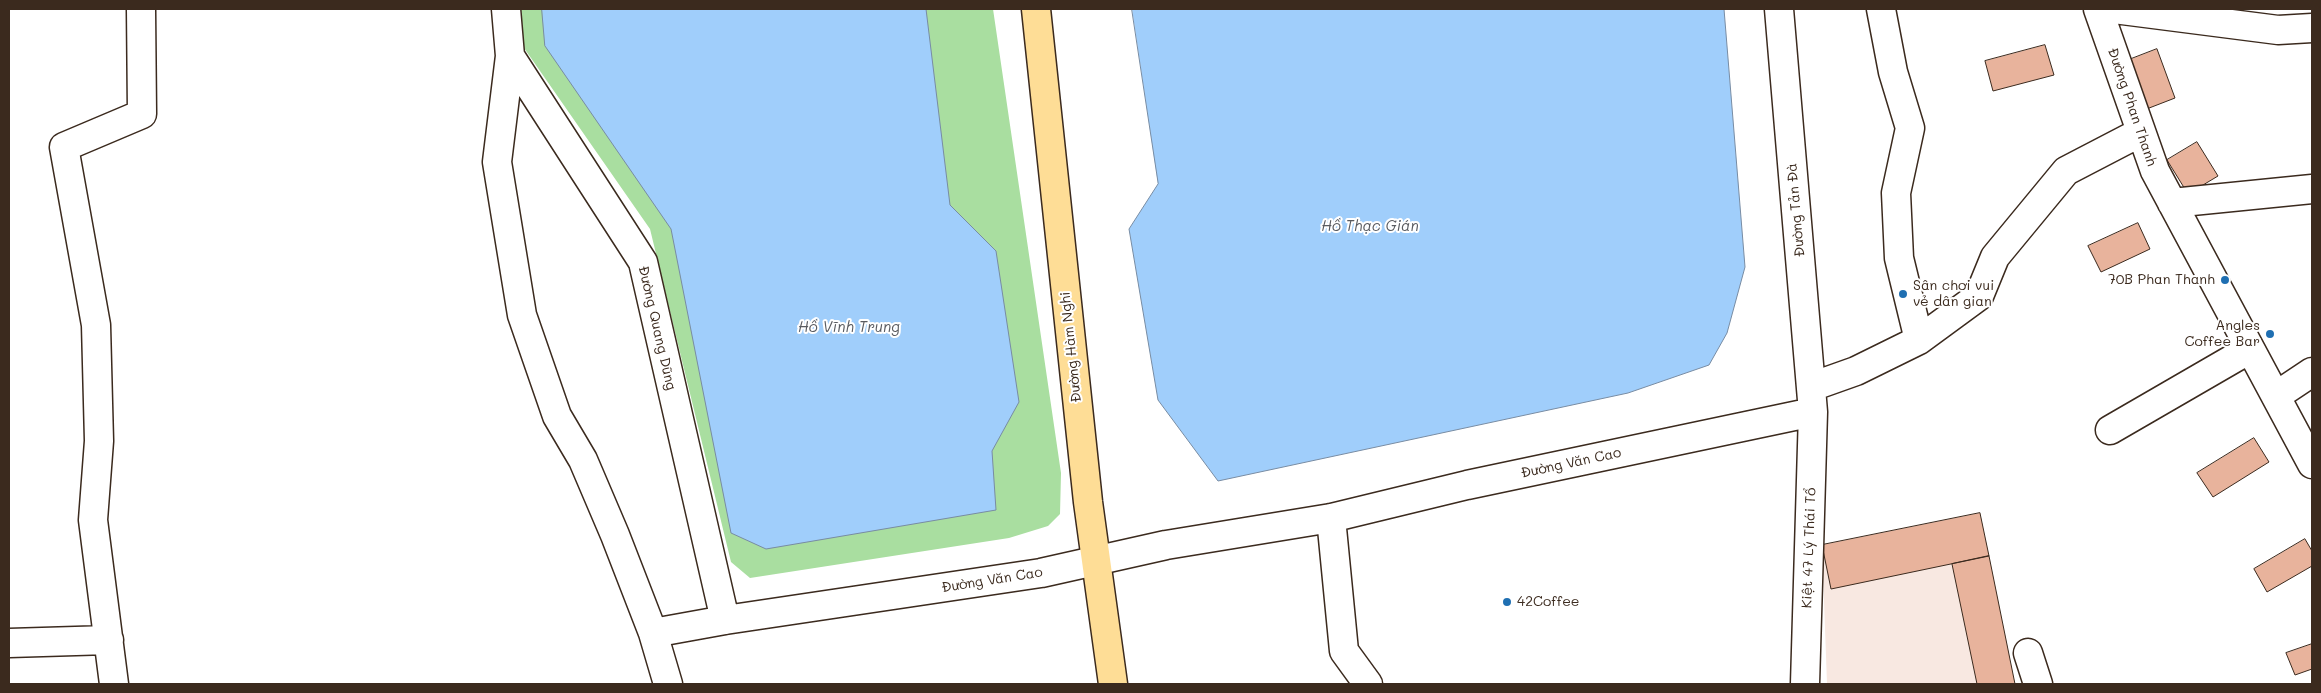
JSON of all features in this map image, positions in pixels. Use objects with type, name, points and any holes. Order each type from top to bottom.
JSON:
[{"type":"main road","name":"Đường Hàm Nghi","points":[[1036,9],[1095,561],[1113,684]]},
{"type":"street","points":[[114,684],[93,520],[99,441],[96,325],[64,146],[142,114],[141,9]]},
{"type":"street","name":"Đường Quang Dũng","points":[[506,9],[510,56],[643,262],[725,620]]},
{"type":"street","name":"Đường Tản Đà","points":[[1779,9],[1812,400]]},
{"type":"street","points":[[1882,9],[1893,72],[1910,128],[1896,193],[1899,258],[1919,340]]},
{"type":"street","name":"Đường Phan Thanh","points":[[2098,9],[2155,171],[2312,464]]},
{"type":"street","points":[[2114,9],[2278,30],[2312,28]]},
{"type":"street","points":[[510,56],[497,162],[522,315],[557,416],[583,460],[615,535],[653,633],[668,684]]},
{"type":"street","name":"Đường Văn Cao","points":[[653,633],[725,620],[1041,573],[1166,545],[1330,518],[1812,400],[1856,371],[1919,340],[1979,296],[1995,257],[2066,171],[2141,132]]},
{"type":"street","points":[[2172,203],[2312,189]]},
{"type":"street","points":[[2110,430],[2250,349]]},
{"type":"street","points":[[2276,396],[2312,372]]},
{"type":"street","name":"Kiệt 47 Lý Thái Tổ","points":[[1805,684],[1812,400]]},
{"type":"street","points":[[1330,518],[1344,651],[1368,684]]},
{"type":"street","points":[[9,642],[109,640]]},
{"type":"street","points":[[2028,653],[2038,684]]},
{"type":"shaded area","points":[[1980,513],[2015,684],[1827,684],[1822,545]]},
{"type":"green space","name":"Hồ Vĩnh Trung","points":[[521,9],[993,9],[1061,473],[1060,514],[1048,526],[1009,538],[750,578],[731,562],[650,229],[524,48]]},
{"type":"water","name":"Hồ Vĩnh Trung","points":[[542,9],[926,9],[950,205],[996,251],[1019,402],[992,451],[996,510],[766,549],[731,533],[671,229],[545,46]]},
{"type":"water","name":"Hồ Thạc Gián","points":[[1132,9],[1724,9],[1745,267],[1727,333],[1709,365],[1628,393],[1218,481],[1158,400],[1129,229],[1158,184]]},
{"type":"building","points":[[2045,45],[2054,75],[1993,91],[1985,61]]},
{"type":"building","points":[[2157,49],[2175,98],[2144,110],[2126,61]]},
{"type":"building","points":[[2197,142],[2218,176],[2188,194],[2167,160]]},
{"type":"building","points":[[2138,223],[2150,249],[2101,272],[2088,246]]},
{"type":"building","points":[[2254,438],[2269,462],[2213,497],[2197,473]]},
{"type":"building","points":[[1980,513],[1989,556],[1831,589],[1822,545]]},
{"type":"building","points":[[2305,539],[2312,551],[2312,566],[2267,592],[2254,569]]},
{"type":"building","points":[[1989,556],[2015,684],[1977,684],[1952,564]]},
{"type":"building","points":[[2312,644],[2312,669],[2295,675],[2286,653]]},
{"type":"place","name":"70B Phan Thanh","points":[[2225,280]]},
{"type":"place","name":"Sân chơi vui vẻ dân gian","points":[[1903,294]]},
{"type":"place","name":"Angles Coffee Bar","points":[[2270,334]]},
{"type":"place","name":"42Coffee","points":[[1507,602]]}]
